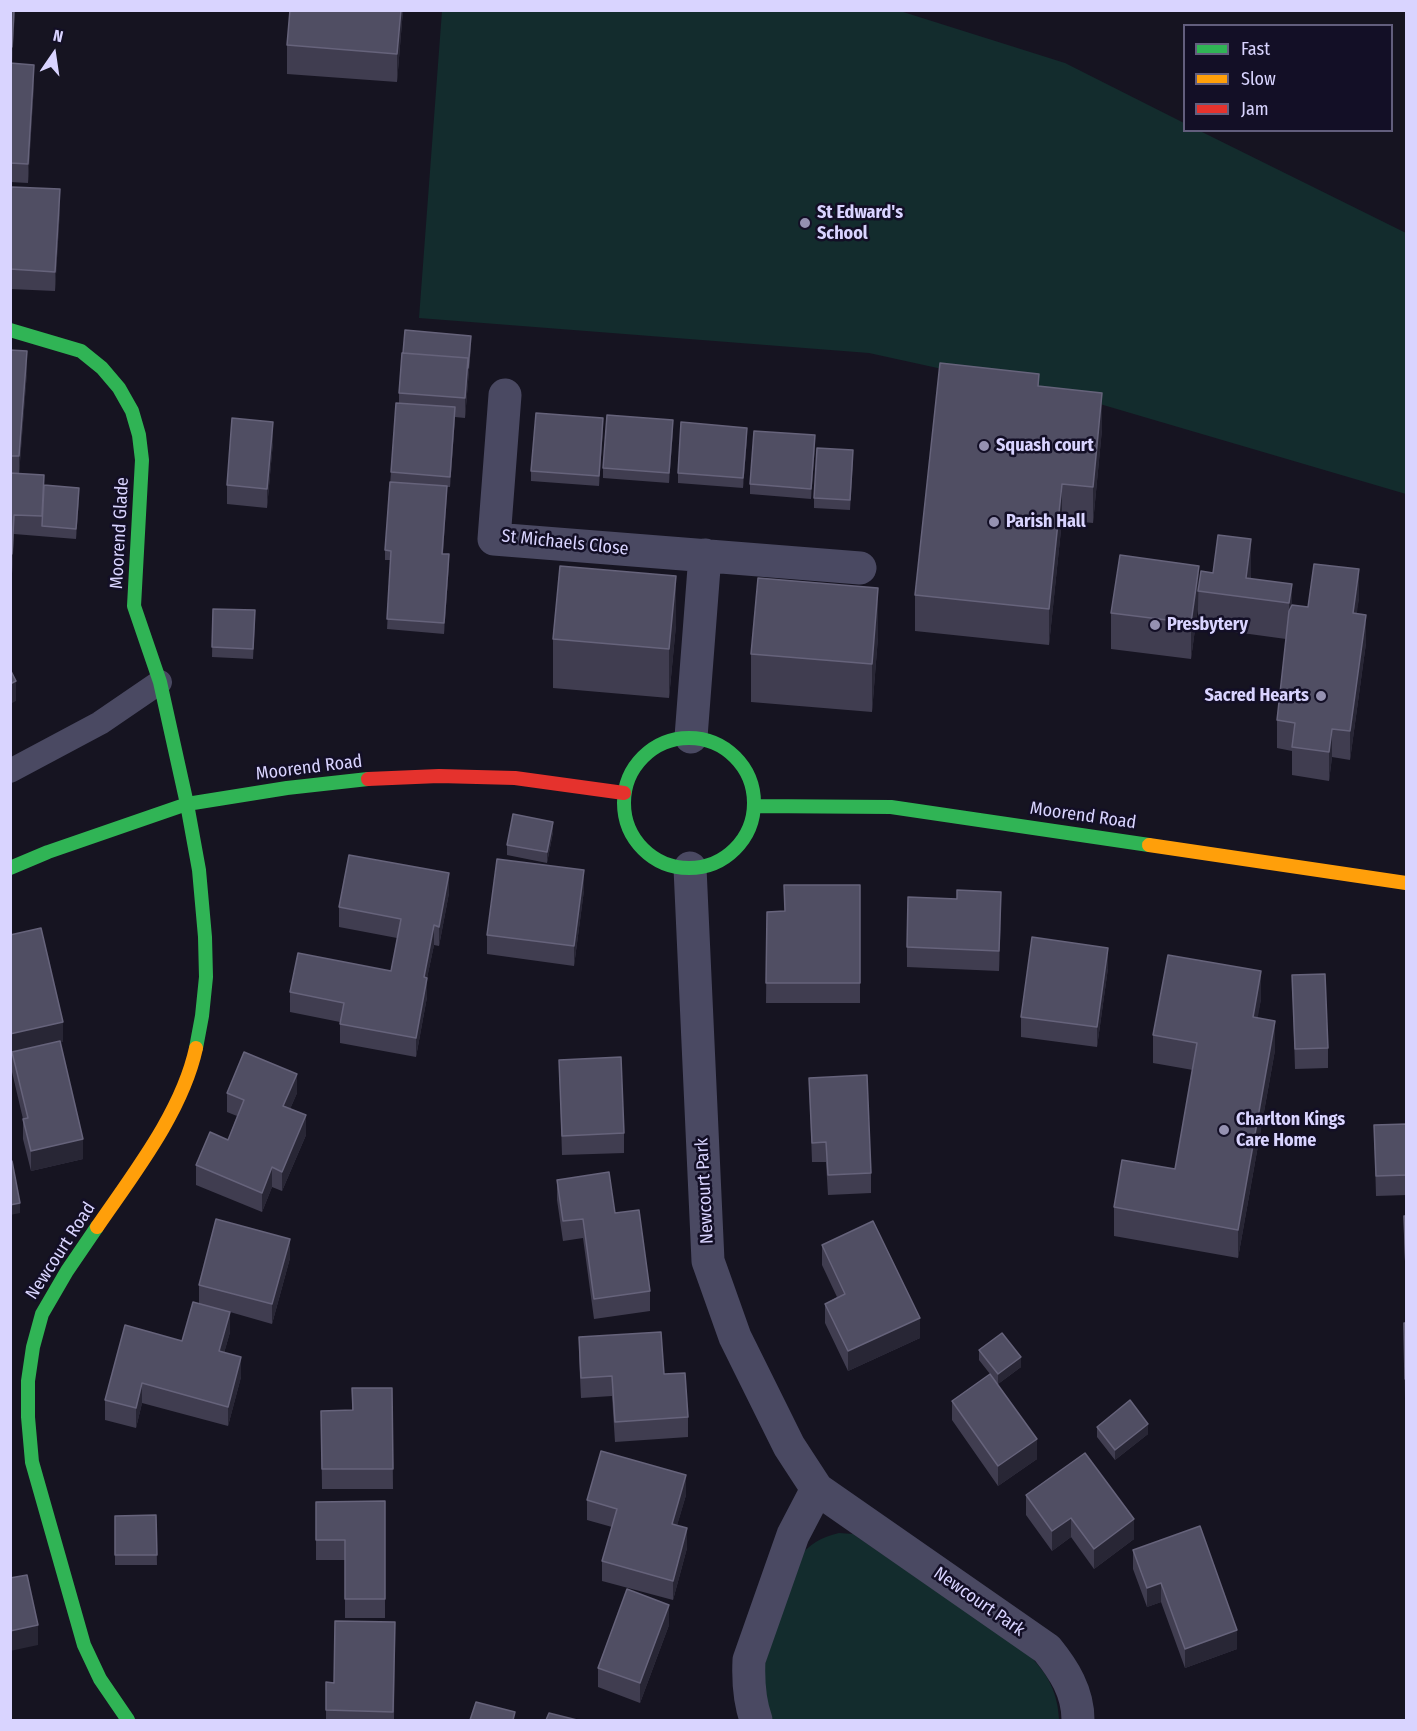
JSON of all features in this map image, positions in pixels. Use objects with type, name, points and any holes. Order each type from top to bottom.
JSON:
[{"type":"street","name":"Moorend Glade","points":[[10,330],[81,351],[102,368],[119,388],[132,411],[139,435],[142,460],[134,606],[160,682],[187,804]]},
{"type":"street","name":"St Michaels Close","points":[[505,395],[494,539],[860,568]]},
{"type":"street","points":[[691,737],[705,555]]},
{"type":"street","points":[[691,737],[708,740],[724,747],[737,758],[747,772],[754,806],[750,826],[741,843],[727,856],[709,865],[690,868],[671,866],[653,858],[639,846],[629,830],[624,812],[624,793],[629,774],[640,759],[654,747],[672,739],[691,737]]},
{"type":"street","name":"Moorend Road","points":[[10,868],[48,852],[187,804],[287,788],[363,779],[439,776],[515,778],[624,793]]},
{"type":"street","name":"Newcourt Road","points":[[128,1720],[100,1679],[84,1645],[32,1462],[28,1418],[28,1381],[33,1347],[42,1314],[67,1271],[166,1122],[181,1092],[194,1055],[202,1016],[206,977],[205,937],[199,870],[187,804]]},
{"type":"street","name":"Moorend Road","points":[[754,806],[891,807],[1407,883]]},
{"type":"street","name":"Newcourt Park","points":[[690,868],[708,1261],[735,1337],[789,1446],[817,1490],[1047,1650],[1063,1669],[1073,1692],[1078,1720]]},
{"type":"street","points":[[756,1720],[750,1702],[749,1660],[793,1536],[817,1490]]},
{"type":"lane","points":[[10,771],[100,723],[160,682]]},
{"type":"green space","name":"St Edward's School","points":[[442,11],[900,11],[1065,63],[1183,122],[1183,132],[1202,132],[1406,233],[1406,494],[1093,402],[869,353],[419,318]]},
{"type":"green space","points":[[839,1533],[853,1534],[1029,1655],[1042,1669],[1051,1684],[1057,1701],[1059,1720],[773,1720],[769,1715],[761,1676],[798,1558],[816,1542]]},
{"type":"building","points":[[10,10],[14,10],[12,47],[10,47]]},
{"type":"building","points":[[290,10],[401,10],[397,54],[287,45]]},
{"type":"building","points":[[10,63],[34,65],[28,164],[10,163]]},
{"type":"building","points":[[12,187],[60,189],[55,272],[10,269]]},
{"type":"building","points":[[405,330],[471,336],[468,368],[468,358],[403,353]]},
{"type":"building","points":[[10,350],[27,351],[19,456],[10,456]]},
{"type":"building","points":[[402,353],[468,358],[465,398],[399,393]]},
{"type":"building","name":"Parish Hall","points":[[940,363],[1039,374],[1038,386],[1102,393],[1093,487],[1062,484],[1049,609],[915,595]]},
{"type":"building","points":[[396,403],[455,407],[450,477],[391,472]]},
{"type":"building","points":[[536,413],[603,418],[599,476],[531,471]]},
{"type":"building","points":[[607,415],[673,420],[669,473],[603,468]]},
{"type":"building","points":[[232,418],[273,422],[267,489],[227,485]]},
{"type":"building","points":[[681,422],[747,428],[743,478],[678,473]]},
{"type":"building","points":[[754,431],[815,435],[811,489],[750,484]]},
{"type":"building","points":[[817,448],[853,450],[850,500],[814,498]]},
{"type":"building","points":[[10,473],[44,475],[42,516],[14,515],[12,554],[10,554]]},
{"type":"building","points":[[390,482],[447,486],[442,554],[449,554],[444,623],[387,619],[391,551],[385,550]]},
{"type":"building","points":[[44,485],[79,488],[76,529],[42,526]]},
{"type":"building","points":[[1218,535],[1251,539],[1246,578],[1292,584],[1289,603],[1198,591],[1201,571],[1213,573]]},
{"type":"building","points":[[1120,555],[1199,566],[1191,623],[1111,613]]},
{"type":"building","name":"Sacred Hearts","points":[[1314,564],[1359,569],[1353,613],[1366,615],[1350,731],[1332,729],[1329,752],[1292,747],[1295,723],[1277,720],[1289,611],[1292,605],[1308,607]]},
{"type":"building","points":[[560,566],[676,576],[669,649],[553,639]]},
{"type":"building","points":[[758,578],[878,588],[872,664],[751,654]]},
{"type":"building","points":[[213,609],[255,610],[253,649],[212,647]]},
{"type":"building","points":[[10,669],[16,681],[10,684]]},
{"type":"building","points":[[513,814],[553,822],[547,852],[507,845]]},
{"type":"building","points":[[349,855],[449,873],[439,927],[434,925],[416,1038],[340,1024],[344,1003],[290,992],[298,953],[391,971],[401,919],[339,907]]},
{"type":"building","points":[[497,859],[584,870],[574,946],[487,935]]},
{"type":"building","points":[[784,885],[860,885],[860,983],[766,983],[767,912],[785,911]]},
{"type":"building","points":[[957,890],[1001,892],[999,951],[907,947],[908,897],[957,899]]},
{"type":"building","points":[[41,928],[63,1022],[10,1034],[10,935]]},
{"type":"building","points":[[1032,937],[1108,948],[1097,1027],[1021,1017]]},
{"type":"building","name":"Charlton Kings Care Home","points":[[1168,955],[1261,971],[1253,1017],[1275,1021],[1238,1230],[1114,1207],[1122,1160],[1175,1169],[1197,1043],[1153,1035]]},
{"type":"building","points":[[1325,974],[1328,1048],[1295,1049],[1292,975]]},
{"type":"building","points":[[60,1041],[83,1139],[31,1151],[23,1119],[28,1118],[12,1052]]},
{"type":"building","points":[[244,1052],[297,1074],[283,1106],[306,1115],[282,1172],[272,1167],[262,1193],[196,1165],[210,1132],[228,1140],[244,1100],[227,1093]]},
{"type":"building","points":[[621,1057],[624,1133],[562,1136],[559,1060]]},
{"type":"building","points":[[867,1075],[871,1173],[828,1175],[826,1142],[812,1143],[809,1078]]},
{"type":"building","points":[[1407,1124],[1407,1175],[1376,1176],[1374,1125]]},
{"type":"building","points":[[12,1161],[20,1203],[10,1205],[10,1162]]},
{"type":"building","points":[[609,1172],[615,1213],[639,1210],[650,1291],[594,1299],[583,1219],[563,1221],[557,1180]]},
{"type":"building","points":[[1404,1216],[1407,1216],[1407,1268],[1406,1268]]},
{"type":"building","points":[[216,1219],[290,1239],[272,1304],[199,1285]]},
{"type":"building","points":[[873,1221],[920,1318],[848,1351],[825,1304],[845,1294],[822,1245]]},
{"type":"building","points":[[193,1302],[230,1312],[219,1351],[241,1357],[228,1407],[142,1383],[136,1408],[105,1400],[125,1325],[182,1341]]},
{"type":"building","points":[[1404,1323],[1407,1323],[1407,1379],[1405,1379]]},
{"type":"building","points":[[661,1332],[664,1374],[685,1373],[688,1417],[615,1422],[612,1376],[581,1378],[579,1337]]},
{"type":"building","points":[[1002,1333],[1021,1357],[998,1374],[979,1350]]},
{"type":"building","points":[[990,1374],[1037,1439],[998,1466],[952,1401]]},
{"type":"building","points":[[352,1388],[392,1388],[393,1469],[322,1469],[321,1411],[353,1410]]},
{"type":"building","points":[[1130,1400],[1148,1424],[1115,1450],[1097,1427]]},
{"type":"building","points":[[601,1451],[686,1475],[672,1524],[687,1528],[673,1581],[602,1561],[617,1509],[587,1500]]},
{"type":"building","points":[[1085,1453],[1134,1519],[1094,1549],[1071,1518],[1052,1531],[1026,1495]]},
{"type":"building","points":[[385,1501],[385,1599],[345,1599],[345,1540],[316,1540],[316,1502]]},
{"type":"building","points":[[156,1515],[157,1555],[115,1555],[115,1516]]},
{"type":"building","points":[[1200,1526],[1237,1630],[1185,1649],[1161,1583],[1147,1588],[1133,1550]]},
{"type":"building","points":[[27,1575],[38,1625],[10,1631],[10,1578]]},
{"type":"building","points":[[627,1589],[669,1605],[640,1683],[598,1668]]},
{"type":"building","points":[[335,1621],[395,1622],[393,1712],[326,1710],[326,1682],[334,1683]]},
{"type":"building","points":[[476,1702],[515,1712],[513,1720],[470,1720]]},
{"type":"building","points":[[549,1713],[577,1720],[546,1720]]},
{"type":"traffic: fast","points":[[10,330],[81,351],[102,368],[119,388],[132,411],[139,435],[142,460],[134,606],[160,682],[199,870],[206,977],[196,1048]]},
{"type":"traffic: fast","points":[[689,738],[714,743],[735,757],[749,778],[754,803],[749,828],[735,849],[714,863],[689,868],[664,863],[643,849],[629,828],[624,803],[629,778],[643,757],[664,743],[689,738]]},
{"type":"traffic: fast","points":[[10,868],[48,852],[187,804],[287,788],[368,779]]},
{"type":"traffic: fast","points":[[754,806],[891,807],[1149,845]]},
{"type":"traffic: fast","points":[[97,1227],[67,1271],[42,1314],[33,1347],[28,1381],[28,1417],[32,1462],[84,1645],[100,1679],[128,1720]]},
{"type":"traffic: slow","points":[[1149,845],[1406,883]]},
{"type":"traffic: slow","points":[[97,1227],[141,1164],[168,1119],[180,1095],[196,1048]]},
{"type":"traffic: jam","points":[[368,779],[439,776],[515,778],[624,793]]},
{"type":"place","name":"St Edward's School","points":[[805,223]]},
{"type":"place","name":"Squash court","points":[[984,446]]},
{"type":"place","name":"Parish Hall","points":[[994,522]]},
{"type":"place","name":"Presbytery","points":[[1155,625]]},
{"type":"place","name":"Sacred Hearts","points":[[1321,696]]},
{"type":"place","name":"Charlton Kings Care Home","points":[[1224,1130]]}]
